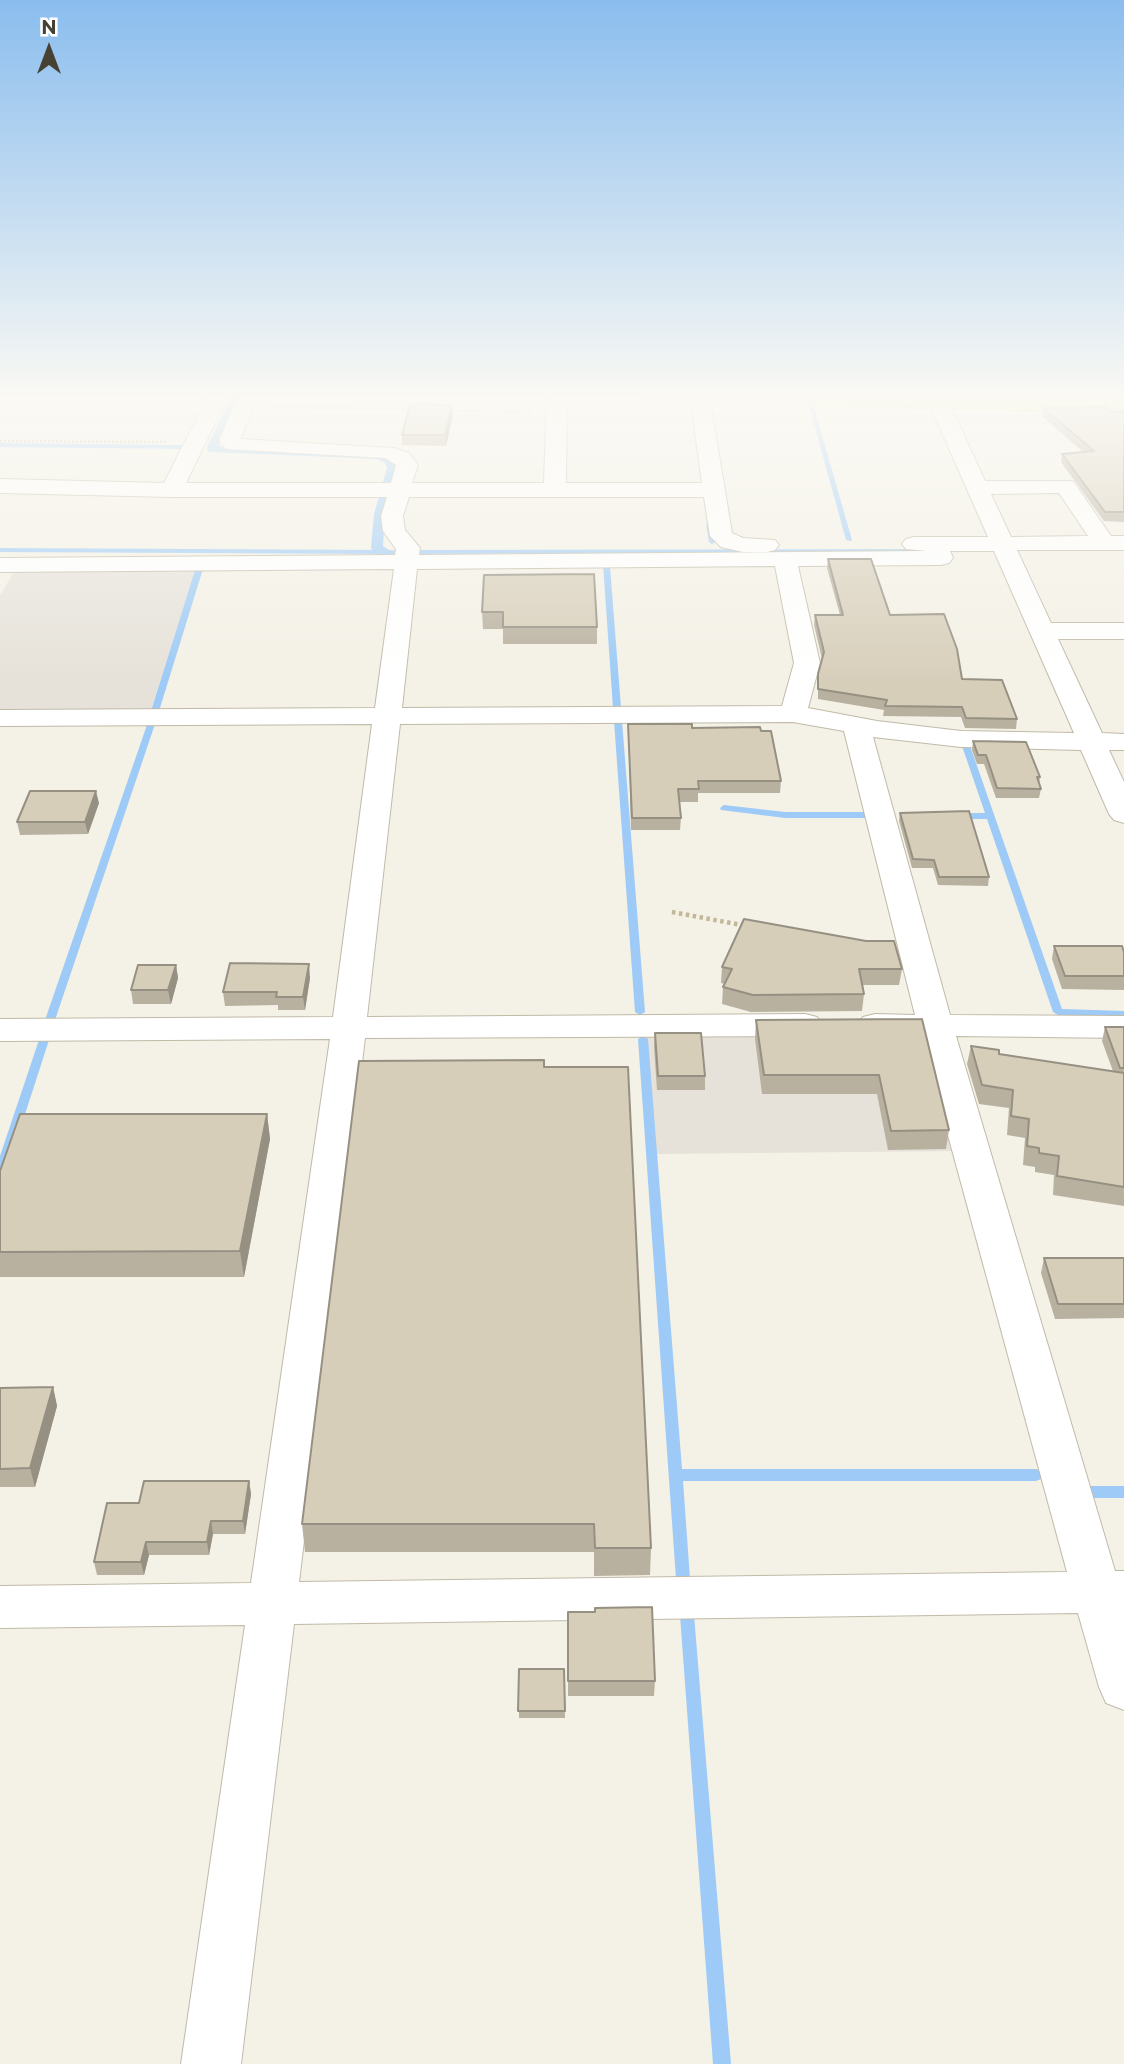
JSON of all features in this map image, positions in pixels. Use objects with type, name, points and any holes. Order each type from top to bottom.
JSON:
[{"type":"street","points":[[211,2064],[349,1026],[407,556],[394,531],[390,490]]},
{"type":"street","points":[[714,490],[721,536],[729,542],[743,545],[937,548],[1002,544],[1114,543]]},
{"type":"street","points":[[978,490],[1124,814]]},
{"type":"street","points":[[1069,490],[1114,543]]},
{"type":"street","points":[[2,570],[407,556],[941,558],[937,548]]},
{"type":"street","points":[[785,559],[807,663],[793,714]]},
{"type":"street","points":[[1040,631],[1124,631]]},
{"type":"street","points":[[0,719],[793,714],[961,738],[1124,742]]},
{"type":"street","points":[[856,725],[935,1024],[1111,1592],[1124,1688]]},
{"type":"street","points":[[0,1030],[935,1024],[1124,1027]]},
{"type":"street","points":[[0,1607],[1111,1592]]},
{"type":"path","points":[[672,912],[754,927]]},
{"type":"shaded area","points":[[196,568],[150,713],[0,714],[0,596],[15,569]]},
{"type":"shaded area","points":[[914,1032],[955,1151],[654,1154],[646,1036]]},
{"type":"water","points":[[381,490],[391,490],[385,516],[383,546],[389,550],[402,551],[402,555],[376,555],[371,548],[374,514]]},
{"type":"building","points":[[1089,490],[1124,490],[1124,512],[1105,512]]},
{"type":"building","points":[[828,559],[871,559],[890,615],[944,614],[957,649],[962,679],[1002,680],[1017,719],[966,718],[962,707],[885,706],[887,700],[818,689],[818,674],[824,652],[815,615],[843,615]]},
{"type":"building","points":[[594,574],[597,627],[503,627],[503,612],[482,612],[484,575]]},
{"type":"building","points":[[628,724],[692,724],[692,728],[760,727],[761,731],[771,731],[781,781],[698,781],[699,789],[678,789],[681,818],[632,818]]},
{"type":"building","points":[[973,741],[1026,742],[1040,777],[1037,777],[1041,789],[997,788],[986,755],[978,755]]},
{"type":"building","points":[[30,791],[96,791],[85,822],[17,822]]},
{"type":"building","points":[[969,811],[989,877],[939,877],[934,860],[913,859],[900,813]]},
{"type":"building","points":[[744,919],[866,941],[894,941],[902,969],[859,969],[864,994],[753,995],[723,987],[732,969],[722,967]]},
{"type":"building","points":[[1054,946],[1122,946],[1124,976],[1065,976]]},
{"type":"building","points":[[230,963],[309,964],[303,997],[276,997],[277,992],[223,992]]},
{"type":"building","points":[[138,965],[176,965],[168,990],[131,990]]},
{"type":"building","points":[[922,1019],[949,1130],[891,1131],[879,1075],[764,1075],[756,1020]]},
{"type":"building","points":[[1105,1027],[1124,1027],[1124,1068],[1120,1068]]},
{"type":"building","points":[[655,1033],[701,1033],[705,1076],[658,1076]]},
{"type":"building","points":[[971,1046],[999,1050],[999,1054],[1124,1073],[1124,1187],[1057,1176],[1059,1156],[1039,1153],[1039,1148],[1027,1146],[1029,1119],[1011,1116],[1013,1090],[982,1085]]},
{"type":"building","points":[[544,1060],[544,1067],[628,1067],[651,1548],[595,1548],[594,1524],[302,1524],[359,1061]]},
{"type":"building","points":[[20,1114],[267,1114],[240,1251],[0,1252],[0,1171]]},
{"type":"building","points":[[1044,1258],[1124,1258],[1124,1304],[1058,1304]]},
{"type":"building","points":[[53,1387],[30,1468],[0,1469],[0,1388]]},
{"type":"building","points":[[144,1481],[249,1481],[243,1521],[211,1521],[207,1542],[146,1542],[141,1562],[94,1562],[107,1503],[139,1503]]},
{"type":"building","points":[[652,1607],[655,1681],[568,1681],[568,1612],[595,1612],[595,1608]]},
{"type":"building","points":[[519,1669],[564,1669],[565,1711],[518,1711]]},
{"type":"waterway","points":[[835,490],[849,540]]},
{"type":"waterway","points":[[709,524],[712,542]]},
{"type":"waterway","points":[[0,550],[386,552]]},
{"type":"waterway","points":[[405,552],[975,551]]},
{"type":"waterway","points":[[606,566],[617,708]]},
{"type":"waterway","points":[[155,711],[199,569]]},
{"type":"waterway","points":[[618,721],[640,1012]]},
{"type":"waterway","points":[[50,1020],[151,724]]},
{"type":"waterway","points":[[965,743],[1058,1012],[1124,1014]]},
{"type":"waterway","points":[[724,808],[785,815],[866,815]]},
{"type":"waterway","points":[[956,816],[990,816]]},
{"type":"waterway","points":[[643,1039],[675,1475]]},
{"type":"waterway","points":[[0,1173],[44,1040]]},
{"type":"waterway","points":[[675,1475],[1036,1475]]},
{"type":"waterway","points":[[675,1475],[683,1579]]},
{"type":"waterway","points":[[1091,1492],[1124,1492]]},
{"type":"waterway","points":[[687,1615],[722,2064]]}]
